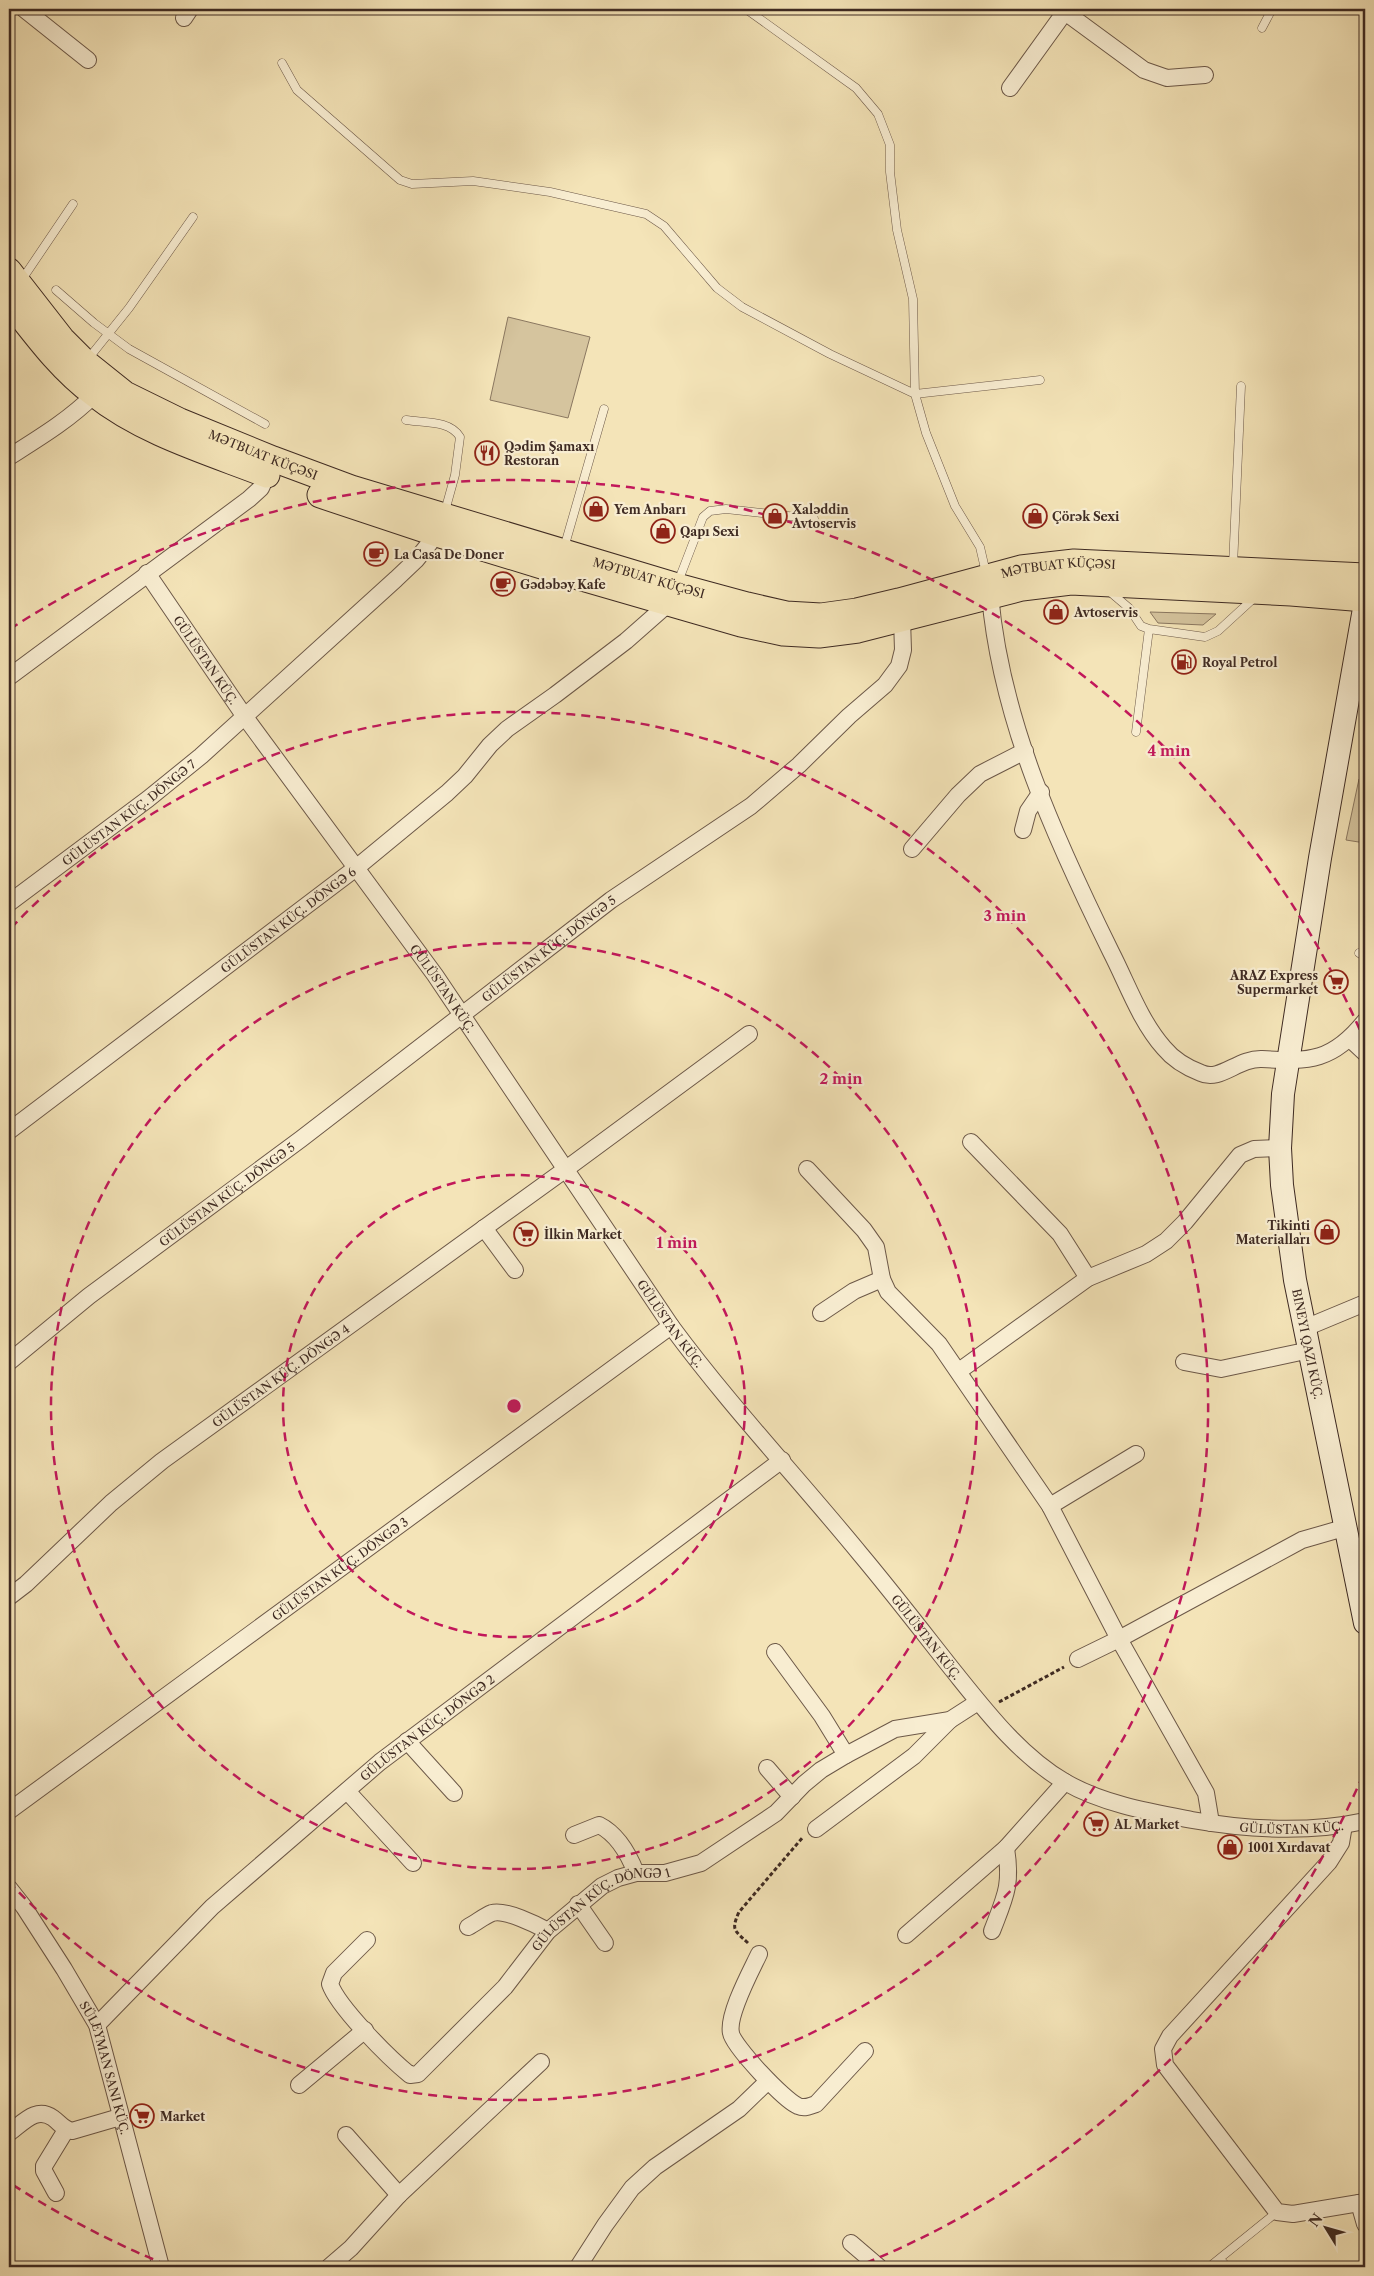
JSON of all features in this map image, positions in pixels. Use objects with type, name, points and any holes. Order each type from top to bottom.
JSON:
[{"type":"main road","name":"MƏTBUAT KÜÇƏSI","points":[[12,286],[85,362],[99,387]]},
{"type":"main road","name":"MƏTBUAT KÜÇƏSI","points":[[12,286],[50,352],[99,387],[125,394],[270,467],[351,488],[440,525],[672,595],[783,633],[819,635],[858,630],[902,619],[989,586],[1021,568],[1074,562],[1233,568],[1365,576]]},
{"type":"main road","name":"MƏTBUAT KÜÇƏSI","points":[[672,595],[786,614],[821,616],[989,586],[1049,583],[1098,582],[1261,591],[1365,601]]},
{"type":"main road","name":"BINEYI QAZI KÜÇ.","points":[[1365,601],[1286,1062],[1280,1148],[1288,1236],[1365,1623]]},
{"type":"street","points":[[24,9],[88,60]]},
{"type":"street","points":[[1010,88],[1066,10],[1144,70],[1166,78],[1205,75]]},
{"type":"street","points":[[9,457],[78,410],[99,387]]},
{"type":"street","points":[[9,677],[147,573],[250,499],[261,488],[270,467]]},
{"type":"street","name":"GÜLÜSTAN KÜÇ. DÖNGƏ 7","points":[[9,903],[148,799],[245,718],[416,560],[440,525]]},
{"type":"street","name":"GÜLÜSTAN KÜÇ.","points":[[147,573],[245,718],[435,975],[671,1326],[708,1376],[782,1460],[862,1556],[982,1706],[1034,1759],[1065,1782],[1124,1804],[1211,1823],[1270,1829],[1344,1825],[1365,1821]]},
{"type":"street","points":[[989,586],[995,635],[1007,691],[1025,751],[1051,821],[1087,903],[1143,1016],[1165,1050],[1182,1064],[1203,1074],[1214,1076],[1240,1063],[1255,1059],[1286,1062],[1310,1059],[1333,1050],[1350,1039],[1365,1021]]},
{"type":"street","name":"GÜLÜSTAN KÜÇ. DÖNGƏ 6","points":[[9,1131],[356,868],[447,793],[465,776],[490,745],[507,729],[626,641],[672,595]]},
{"type":"street","name":"GÜLÜSTAN KÜÇ. DÖNGƏ 5","points":[[9,1362],[89,1296],[301,1139],[611,900],[751,806],[799,765],[849,716],[885,685],[899,666],[903,650],[902,619]]},
{"type":"street","points":[[912,849],[958,795],[980,774],[1025,751]]},
{"type":"street","points":[[1023,830],[1028,811],[1041,792]]},
{"type":"street","name":"GÜLÜSTAN KÜÇ. DÖNGƏ 4","points":[[9,1597],[26,1584],[111,1503],[162,1461],[566,1170],[749,1034]]},
{"type":"street","points":[[1350,1039],[1365,1053]]},
{"type":"street","points":[[971,1142],[1060,1234],[1088,1278]]},
{"type":"street","points":[[959,1371],[1088,1278],[1146,1254],[1166,1241],[1185,1222],[1240,1155],[1254,1150],[1280,1148]]},
{"type":"street","points":[[807,1169],[864,1230],[876,1247],[882,1279],[888,1292],[939,1344],[1050,1506],[1119,1640],[1206,1793],[1211,1823]]},
{"type":"street","points":[[484,1228],[516,1270]]},
{"type":"street","points":[[821,1313],[854,1291],[882,1279]]},
{"type":"street","points":[[1305,1328],[1365,1303]]},
{"type":"street","name":"GÜLÜSTAN KÜÇ. DÖNGƏ 3","points":[[9,1811],[671,1326]]},
{"type":"street","points":[[1184,1362],[1221,1369],[1310,1350]]},
{"type":"street","points":[[1050,1506],[1136,1454]]},
{"type":"street","name":"GÜLÜSTAN KÜÇ. DÖNGƏ 2","points":[[97,2025],[212,1907],[407,1741],[782,1460]]},
{"type":"street","points":[[1078,1659],[1119,1640],[1302,1540],[1347,1527]]},
{"type":"street","points":[[775,1652],[822,1716],[846,1755]]},
{"type":"street","name":"GÜLÜSTAN KÜÇ. DÖNGƏ 1","points":[[367,1940],[334,1973],[330,1984],[333,1992],[365,2030],[401,2067],[410,2075],[418,2074],[505,1987],[548,1932],[578,1904],[602,1886],[618,1878],[636,1873],[665,1873],[701,1863],[764,1822],[821,1770],[846,1755],[895,1729],[950,1720],[982,1706]]},
{"type":"street","points":[[816,1829],[914,1756],[950,1720]]},
{"type":"street","points":[[407,1741],[454,1794]]},
{"type":"street","points":[[767,1768],[792,1797]]},
{"type":"street","points":[[906,1935],[1006,1848],[1065,1782]]},
{"type":"street","points":[[347,1791],[413,1862]]},
{"type":"street","points":[[574,1835],[599,1825],[610,1830],[631,1859],[636,1873]]},
{"type":"street","points":[[1344,1825],[1341,1842],[1319,1874],[1170,2036],[1163,2049],[1165,2065],[1277,2212],[1293,2214],[1362,2202],[1365,2224]]},
{"type":"street","points":[[992,1931],[1007,1890],[1010,1873],[1006,1848]]},
{"type":"street","name":"SÜLEYMAN SANI KÜÇ.","points":[[9,1888],[24,1907],[64,1969],[97,2025],[161,2267]]},
{"type":"street","points":[[578,1904],[605,1943]]},
{"type":"street","points":[[468,1928],[493,1913],[501,1913],[534,1923],[548,1932]]},
{"type":"street","points":[[759,1954],[734,2010],[730,2032],[736,2043],[768,2081],[795,2105],[805,2108],[816,2104],[865,2052]]},
{"type":"street","points":[[299,2084],[365,2030]]},
{"type":"street","points":[[330,2267],[351,2248],[399,2195],[541,2062]]},
{"type":"street","points":[[578,2267],[632,2188],[655,2167],[739,2109],[768,2081]]},
{"type":"street","points":[[9,2133],[35,2113],[42,2113],[52,2118],[66,2130],[72,2131],[120,2116]]},
{"type":"street","points":[[56,2193],[44,2171],[44,2166],[66,2130]]},
{"type":"street","points":[[346,2135],[399,2195]]},
{"type":"street","points":[[851,2243],[879,2267]]},
{"type":"lane","points":[[746,9],[856,88],[878,114],[890,145],[890,172],[897,230],[913,299],[915,394],[930,442],[955,506],[980,547],[989,586]]},
{"type":"lane","points":[[1262,28],[1272,9]]},
{"type":"lane","points":[[282,62],[297,90],[400,180],[412,184],[473,181],[550,192],[646,214],[664,226],[717,288],[742,307],[830,354],[915,394],[1040,380]]},
{"type":"lane","points":[[12,286],[73,204]]},
{"type":"lane","points":[[85,362],[108,335],[193,217]]},
{"type":"lane","points":[[56,290],[108,335],[129,349],[265,424]]},
{"type":"lane","points":[[1233,568],[1241,386]]},
{"type":"lane","points":[[560,561],[604,409]]},
{"type":"lane","points":[[406,420],[450,426],[460,436],[455,475],[440,525]]},
{"type":"lane","points":[[672,595],[702,517],[710,510],[814,519]]},
{"type":"lane","points":[[1098,582],[1121,599],[1141,626],[1149,629],[1205,637],[1218,632],[1261,591]]},
{"type":"lane","points":[[1136,732],[1149,629]]},
{"type":"lane","points":[[1209,2267],[1277,2212]]},
{"type":"lane","points":[[1220,2259],[1227,2267]]},
{"type":"path","points":[[982,1706],[1004,1699],[1078,1659]]},
{"type":"path","points":[[759,1954],[734,1930],[733,1925],[739,1912],[804,1836],[816,1829]]},
{"type":"shaded area","points":[[508,317],[590,337],[568,418],[490,400]]},
{"type":"shaded area","points":[[1150,612],[1216,614],[1203,625],[1158,623]]},
{"type":"shaded area","points":[[1359,779],[1365,780],[1365,843],[1346,840]]},
{"type":"place","name":"Qədim Şamaxı Restoran","points":[[487,453]]},
{"type":"place","name":"Yem Anbarı","points":[[596,509]]},
{"type":"place","name":"Xaləddin Avtoservis","points":[[775,516]]},
{"type":"place","name":"Çörək Sexi","points":[[1035,516]]},
{"type":"place","name":"Qapı Sexi","points":[[663,531]]},
{"type":"place","name":"La Casa De Doner","points":[[376,554]]},
{"type":"place","name":"Gədəbəy Kafe","points":[[503,584]]},
{"type":"place","name":"Avtoservis","points":[[1056,612]]},
{"type":"place","name":"Royal Petrol","points":[[1184,662]]},
{"type":"place","name":"ARAZ Express Supermarket","points":[[1336,982]]},
{"type":"place","name":"Tikinti Materialları","points":[[1327,1232]]},
{"type":"place","name":"İlkin Market","points":[[526,1234]]},
{"type":"place","name":"AL Market","points":[[1096,1824]]},
{"type":"place","name":"1001 Xırdavat","points":[[1230,1847]]},
{"type":"place","name":"Market","points":[[142,2116]]}]
